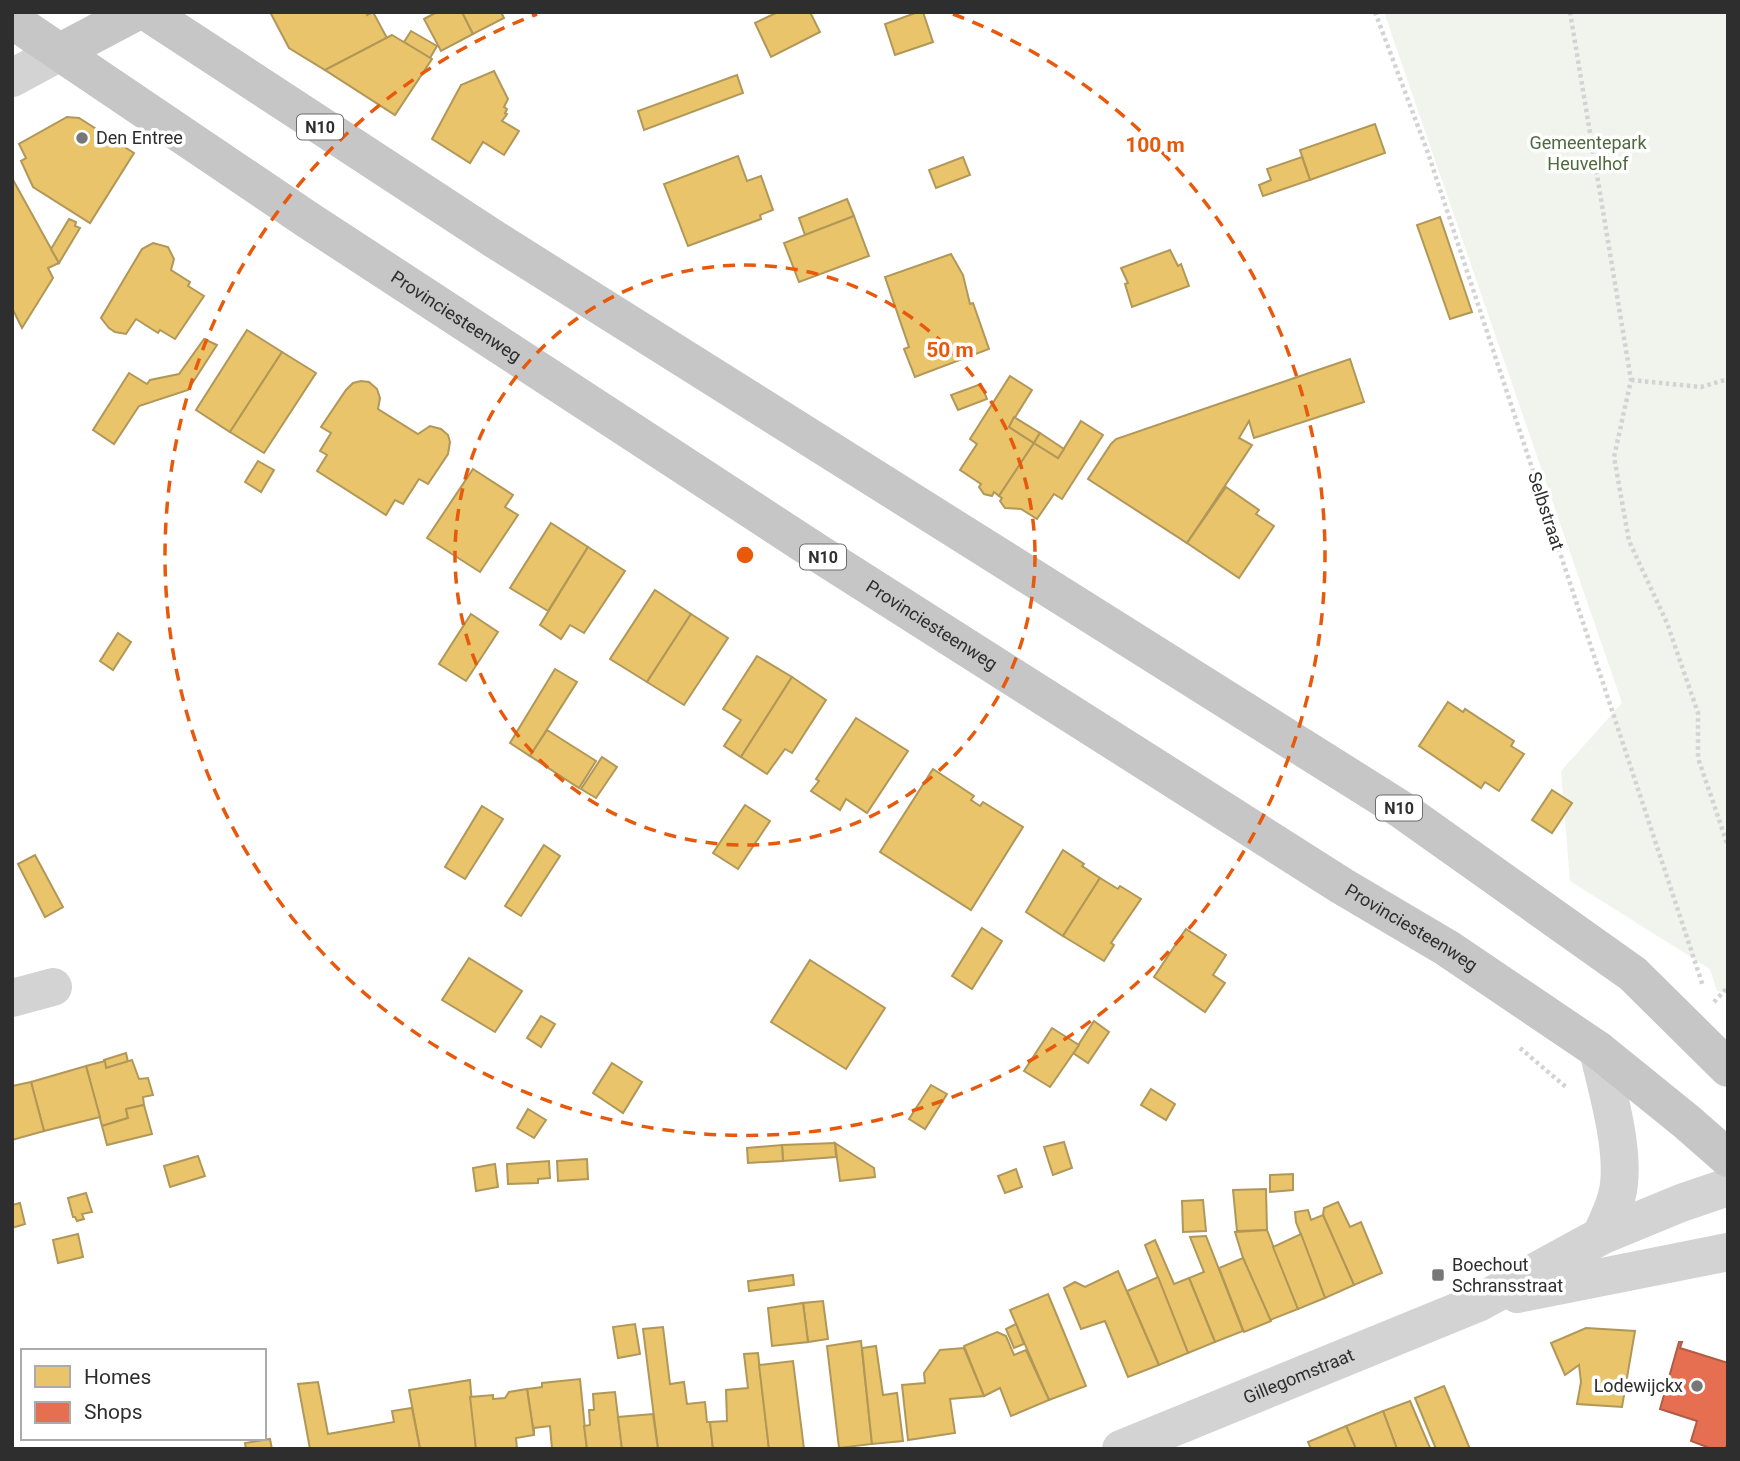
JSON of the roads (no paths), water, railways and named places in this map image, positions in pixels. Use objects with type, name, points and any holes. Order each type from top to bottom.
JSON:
[{"type":"main road","points":[[62,51],[136,12]]},
{"type":"main road","name":"N10","points":[[147,12],[494,239],[1402,810],[1633,974],[1728,1068]]},
{"type":"main road","name":"Provinciesteenweg","points":[[12,20],[62,51],[320,228],[809,548],[1342,886],[1447,948],[1598,1050],[1728,1158]]},
{"type":"street","points":[[12,78],[62,51]]},
{"type":"street","points":[[12,998],[53,987]]},
{"type":"street","points":[[1598,1050],[1614,1120],[1619,1162],[1618,1195],[1601,1236]]},
{"type":"street","name":"Gillegomstraat","points":[[1121,1449],[1478,1303],[1601,1236],[1728,1187]]},
{"type":"street","name":"Gillegomstraat","points":[[1478,1303],[1728,1252]]},
{"type":"place","name":"Den Entree","points":[[82,138]]},
{"type":"place","name":"Boechout Schransstraat","points":[[1438,1275]]},
{"type":"place","name":"Lodewijckx","points":[[1697,1386]]},
{"type":"park label","name":"Gemeentepark Heuvelhof","points":[[1588,153]]}]
